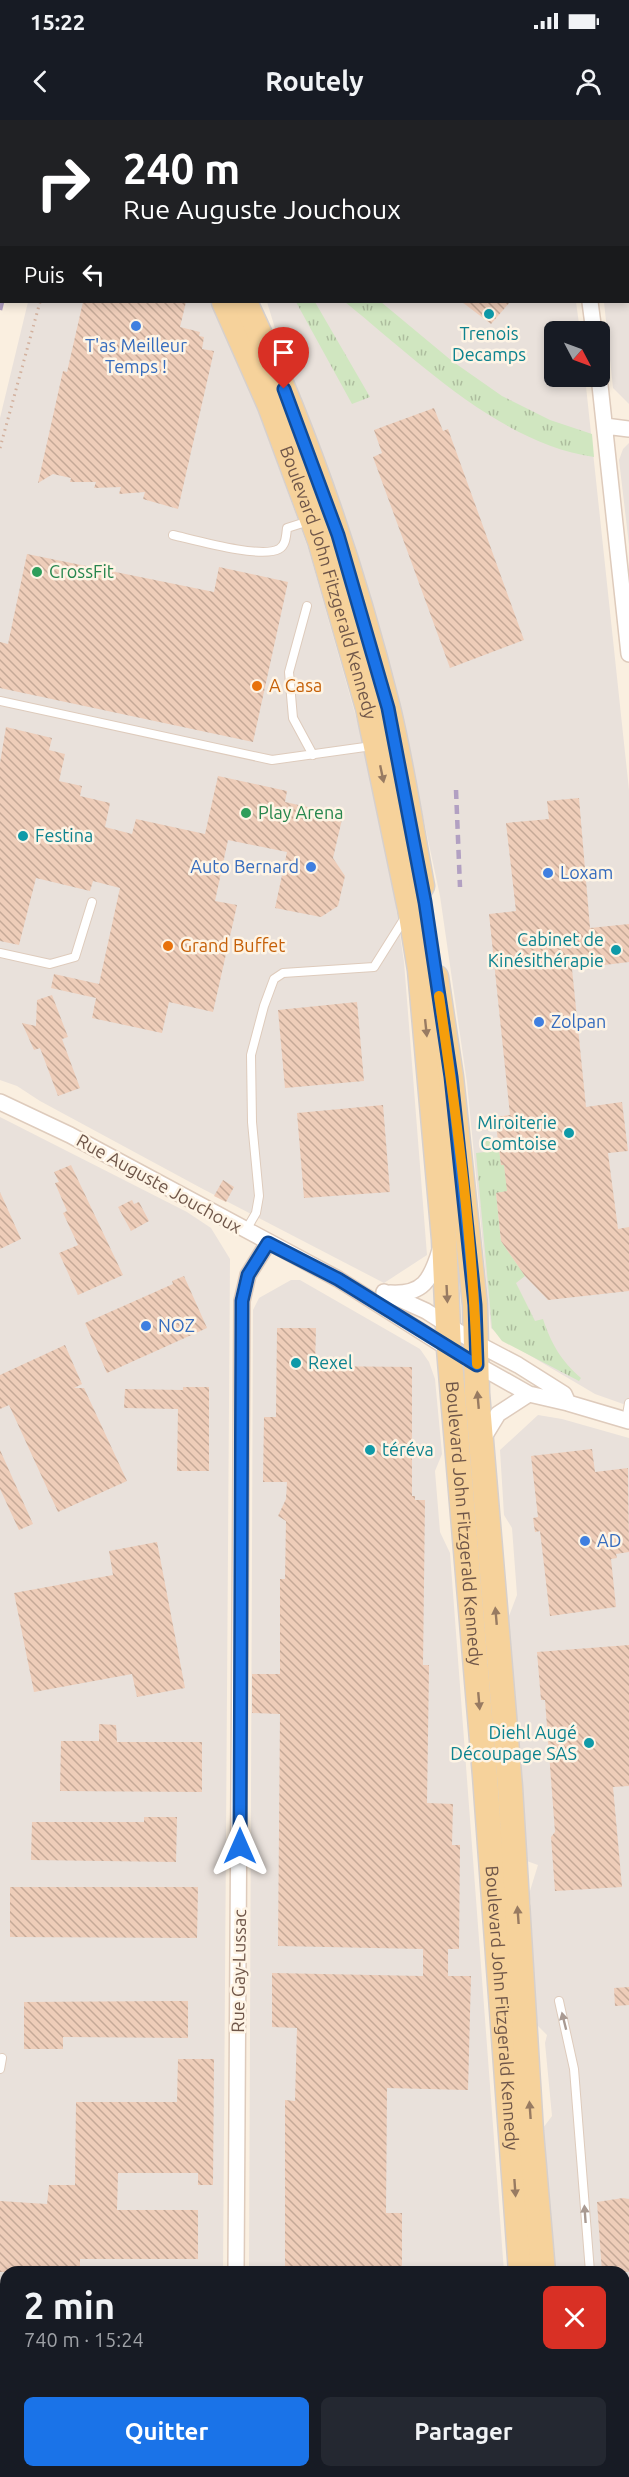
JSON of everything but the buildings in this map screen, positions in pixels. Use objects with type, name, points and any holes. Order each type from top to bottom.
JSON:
[{"type":"main road","name":"Boulevard John Fitzgerald Kennedy","points":[[224,303],[263,388],[312,520],[368,708],[410,909],[426,1026],[444,1239],[449,1349],[484,1765],[521,2266]]},
{"type":"main road","name":"Boulevard John Fitzgerald Kennedy","points":[[245,303],[276,368],[338,535],[388,708],[425,902],[451,1077],[475,1305],[482,1440],[510,1787],[531,2132],[542,2266]]},
{"type":"street","points":[[591,303],[593,321]]},
{"type":"street","points":[[600,387],[629,654]]},
{"type":"street","points":[[605,426],[629,429]]},
{"type":"street","name":"Rue Auguste Jouchoux","points":[[0,1102],[70,1135],[338,1279],[449,1349],[477,1354],[564,1394],[568,1403]]},
{"type":"street","points":[[338,1279],[384,1292],[408,1294],[424,1284],[436,1264],[444,1239]]},
{"type":"street","name":"Rue Gay-Lussac","points":[[236,2266],[242,1301],[248,1275],[268,1243]]},
{"type":"street","name":"Rue Auguste Jouchoux","points":[[384,1292],[426,1311],[448,1325],[477,1354],[528,1394],[568,1403],[627,1421]]},
{"type":"street","points":[[482,1440],[498,1414],[528,1394]]},
{"type":"lane","points":[[173,535],[251,552],[270,552],[280,549],[285,543],[287,528],[312,520]]},
{"type":"lane","points":[[307,606],[289,672],[293,718],[313,755]]},
{"type":"lane","points":[[0,701],[272,760],[376,746]]},
{"type":"lane","points":[[0,953],[50,964],[75,957],[92,902]]},
{"type":"lane","points":[[246,1231],[256,1213],[259,1196],[252,1122],[251,1055],[274,978],[282,973],[374,967],[410,909]]},
{"type":"lane","points":[[627,1421],[629,1403]]},
{"type":"lane","points":[[559,2001],[573,2069],[589,2266]]},
{"type":"lane","points":[[0,2069],[2,2058]]},
{"type":"path","points":[[0,448],[40,303]]},
{"type":"shaded area","points":[[28,303],[211,303],[252,394],[308,548],[360,731],[393,886],[404,962],[427,1255],[384,1283],[201,1188],[40,1101],[17,1086],[0,1080],[0,418]]},
{"type":"shaded area","points":[[267,303],[576,303],[579,321],[544,321],[544,387],[586,387],[629,790],[629,1406],[595,1394],[507,1342],[491,1328],[467,1083],[440,896],[398,699],[360,566],[284,358]]},
{"type":"shaded area","points":[[604,303],[629,303],[629,404],[613,388],[610,321],[606,321]]},
{"type":"shaded area","points":[[629,443],[629,545],[619,460],[623,449]]},
{"type":"shaded area","points":[[0,1117],[187,1212],[211,1228],[230,1259],[223,2266],[0,2266]]},
{"type":"shaded area","points":[[291,1280],[300,1280],[420,1349],[429,1362],[435,1379],[442,1454],[435,1471],[440,1532],[450,1553],[504,2266],[249,2266],[253,1310],[259,1298]]},
{"type":"shaded area","points":[[538,1415],[562,1419],[629,1438],[629,2266],[555,2266],[543,2128],[552,2116],[545,2043],[547,2035],[536,2024],[527,1912],[531,1904],[529,1894],[538,1865],[524,1860],[510,1663],[509,1616],[517,1595],[512,1528],[504,1515],[500,1450]]},
{"type":"green space","points":[[297,303],[316,303],[370,397],[352,404]]},
{"type":"green space","points":[[346,303],[382,303],[452,361],[502,396],[550,420],[592,434],[594,457],[559,449],[525,435],[492,417],[430,373]]},
{"type":"green space","points":[[498,1140],[501,1165],[504,1165],[506,1178],[515,1190],[496,1193],[501,1241],[525,1276],[516,1283],[535,1321],[543,1319],[558,1351],[581,1378],[579,1381],[502,1341],[492,1328],[476,1153],[485,1152],[484,1141]]},
{"type":"railway","points":[[0,310],[2,303]]},
{"type":"railway","points":[[456,790],[460,887]]},
{"type":"slow traffic","points":[[439,996],[451,1077],[475,1305],[477,1364]]},
{"type":"place","name":"Trenois Decamps","points":[[489,314]]},
{"type":"place","name":"T'as Meilleur Temps !","points":[[136,326]]},
{"type":"place","name":"CrossFit","points":[[37,572]]},
{"type":"place","name":"A Casa","points":[[257,686]]},
{"type":"place","name":"Play Arena","points":[[246,813]]},
{"type":"place","name":"Festina","points":[[23,836]]},
{"type":"place","name":"Auto Bernard","points":[[311,867]]},
{"type":"place","name":"Loxam","points":[[548,873]]},
{"type":"place","name":"Grand Buffet","points":[[168,946]]},
{"type":"place","name":"Cabinet de Kinésithérapie","points":[[616,950]]},
{"type":"place","name":"Zolpan","points":[[539,1022]]},
{"type":"place","name":"Miroiterie Comtoise","points":[[569,1133]]},
{"type":"place","name":"NOZ","points":[[146,1326]]},
{"type":"place","name":"Rexel","points":[[296,1363]]},
{"type":"place","name":"téréva","points":[[370,1450]]},
{"type":"place","name":"AD","points":[[585,1541]]},
{"type":"place","name":"Diehl Augé Découpage SAS","points":[[589,1743]]},
{"type":"route","points":[[240,1846],[242,1301],[248,1275],[268,1243],[338,1279],[477,1365],[475,1305],[451,1077],[425,902],[388,708],[338,535],[284,389]]}]
